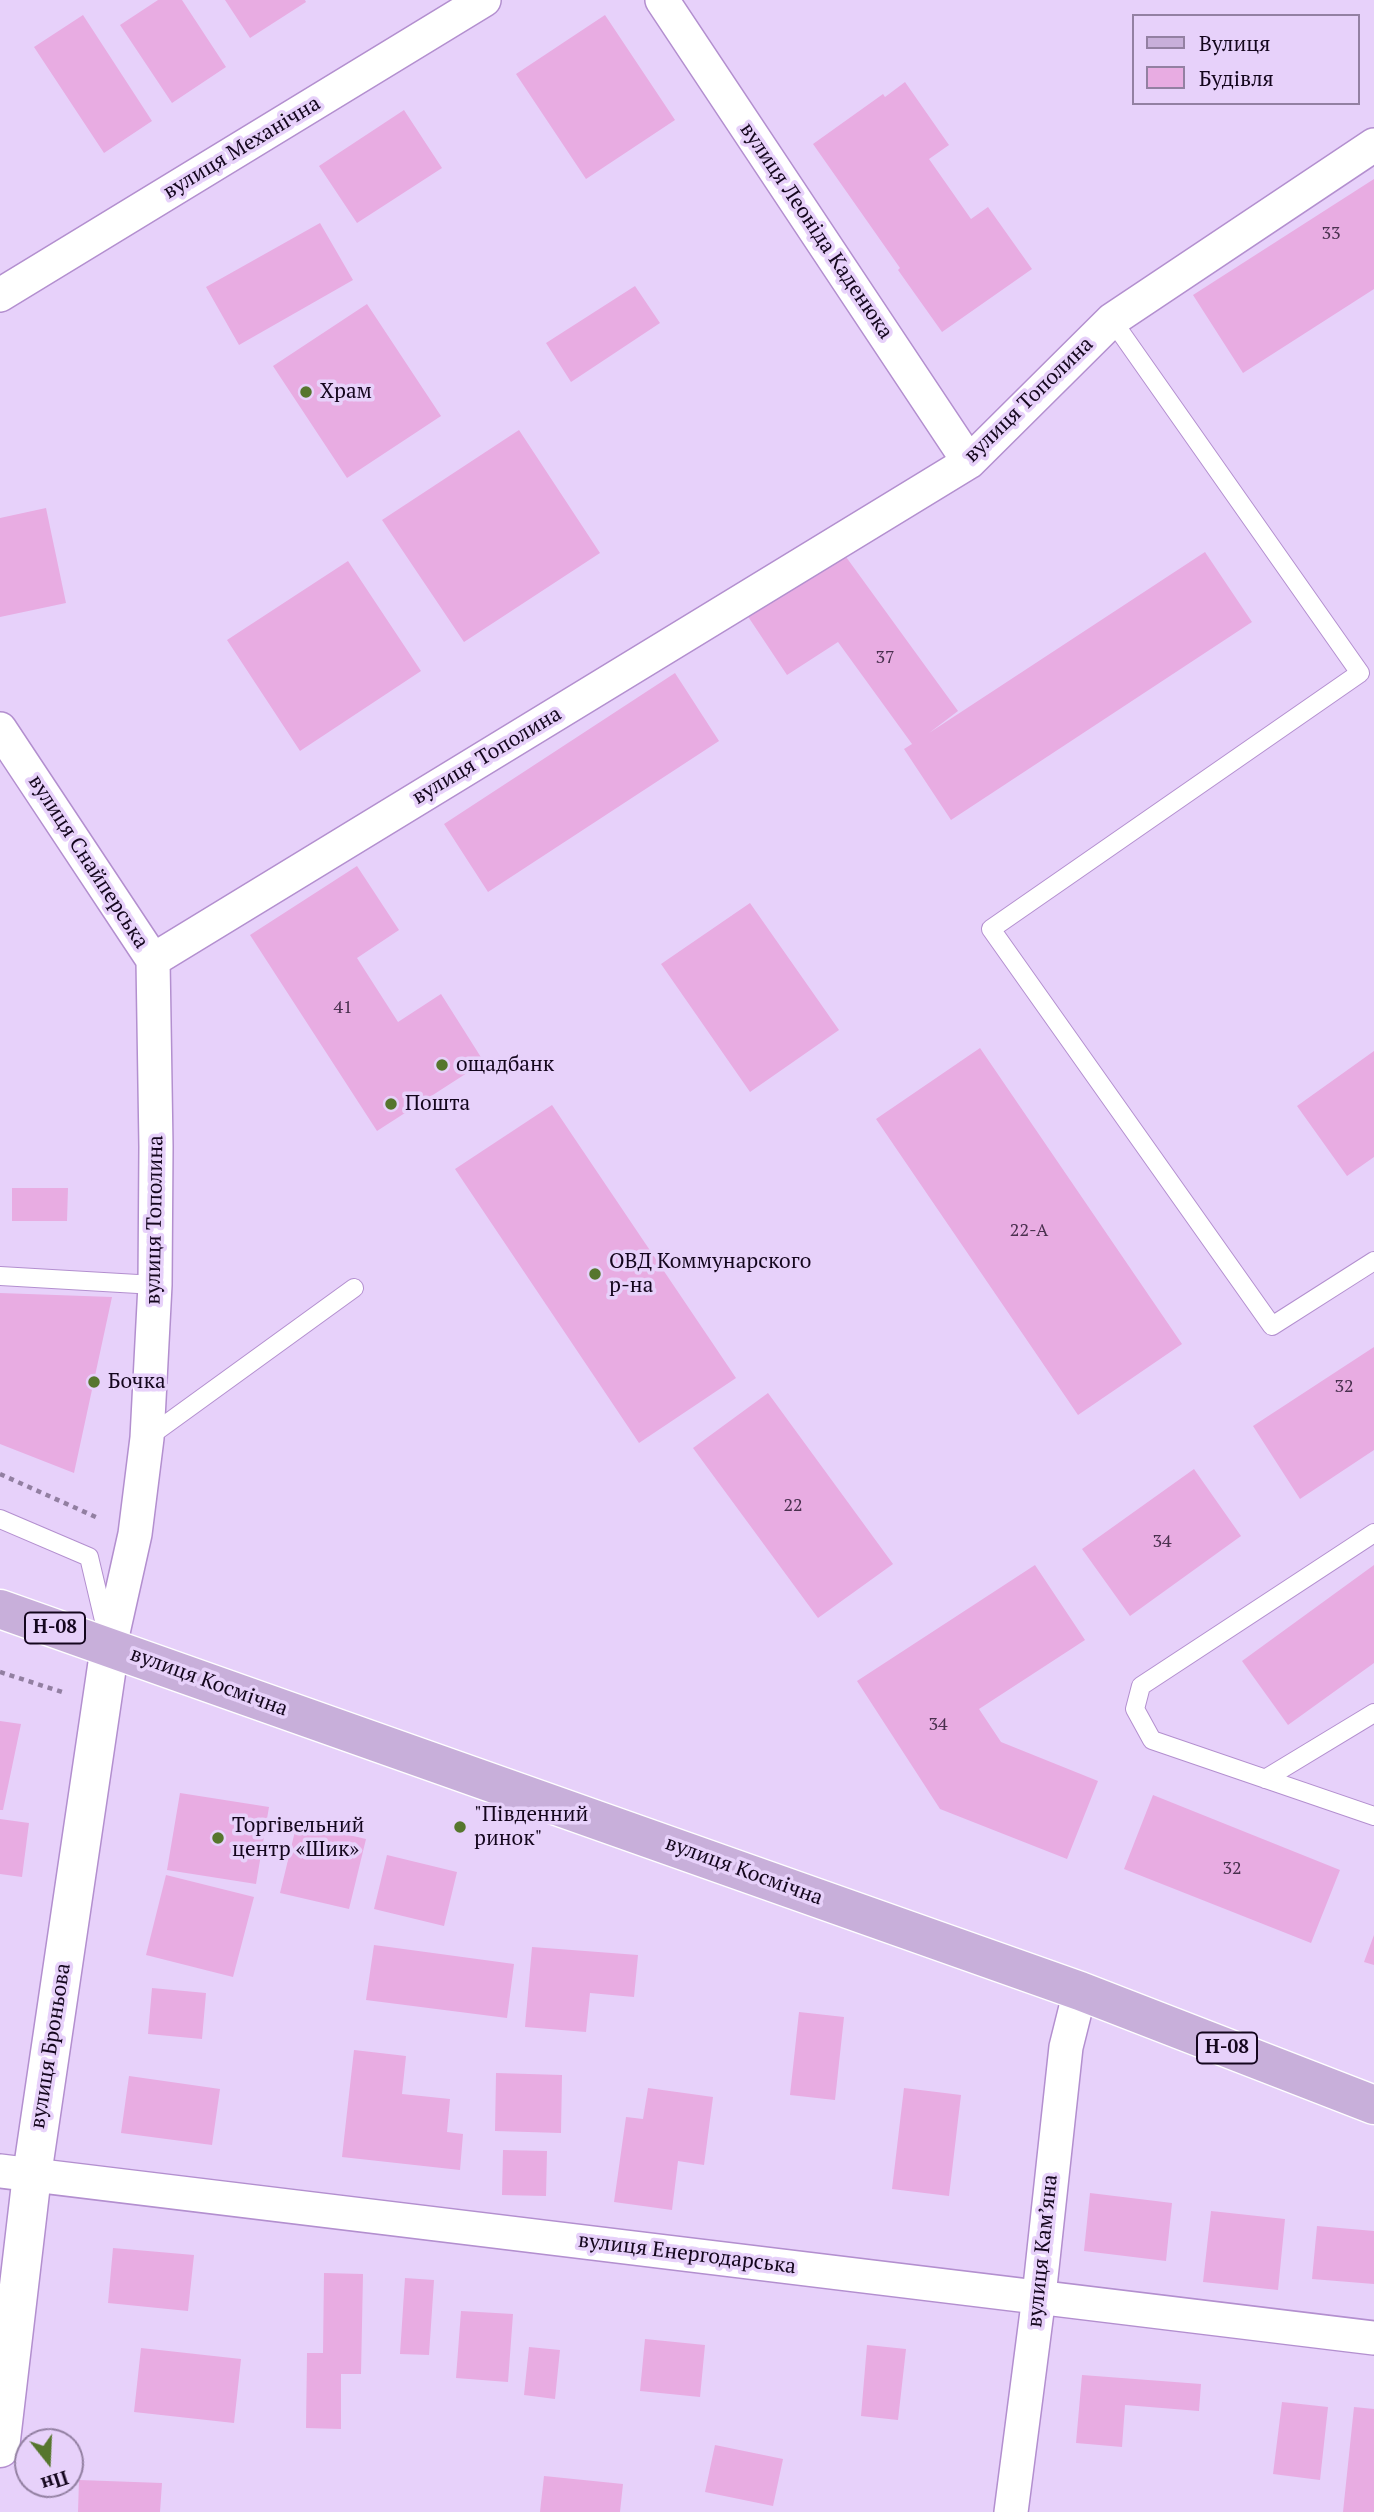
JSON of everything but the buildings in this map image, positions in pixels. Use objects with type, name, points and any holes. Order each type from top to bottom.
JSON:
[{"type":"main road","name":"вулиця Космічна","points":[[0,1609],[1080,1991],[1374,2105]]},
{"type":"street","name":"вулиця Механічна","points":[[0,295],[484,0]]},
{"type":"street","name":"вулиця Леоніда Каденюка","points":[[662,0],[970,462]]},
{"type":"street","name":"вулиця Тополина","points":[[110,1646],[135,1534],[147,1438],[155,1285],[153,960],[970,462],[1112,320],[1374,145]]},
{"type":"street","name":"вулиця Снайперська","points":[[0,729],[153,960]]},
{"type":"street","name":"вулиця Броньова","points":[[0,2448],[16,2173],[103,1706],[110,1646]]},
{"type":"street","name":"вулиця Кам’яна","points":[[1011,2512],[1039,2297],[1066,2047],[1080,1991]]},
{"type":"street","name":"вулиця Енергодарська","points":[[16,2173],[1374,2338]]},
{"type":"lane","points":[[1112,320],[1360,673],[991,929],[1272,1326],[1374,1261]]},
{"type":"lane","points":[[0,1276],[155,1285]]},
{"type":"lane","points":[[147,1438],[354,1288]]},
{"type":"lane","name":"вулиця Космічна","points":[[0,1519],[89,1557],[110,1646]]},
{"type":"lane","points":[[1374,1533],[1142,1686],[1135,1709],[1152,1740],[1374,1816]]},
{"type":"lane","points":[[1265,1779],[1374,1713]]},
{"type":"path","points":[[0,1474],[135,1534]]},
{"type":"path","points":[[0,1672],[103,1706]]},
{"type":"place","name":"Храм","points":[[306,392]]},
{"type":"place","name":"ощадбанк","points":[[442,1065]]},
{"type":"place","name":"Пошта","points":[[391,1104]]},
{"type":"place","name":"ОВД Коммунарского р-на","points":[[595,1274]]},
{"type":"place","name":"Бочка","points":[[94,1382]]},
{"type":"place","name":"\"Південний ринок\"","points":[[460,1827]]},
{"type":"place","name":"Торгівельний центр «Шик»","points":[[218,1838]]}]
